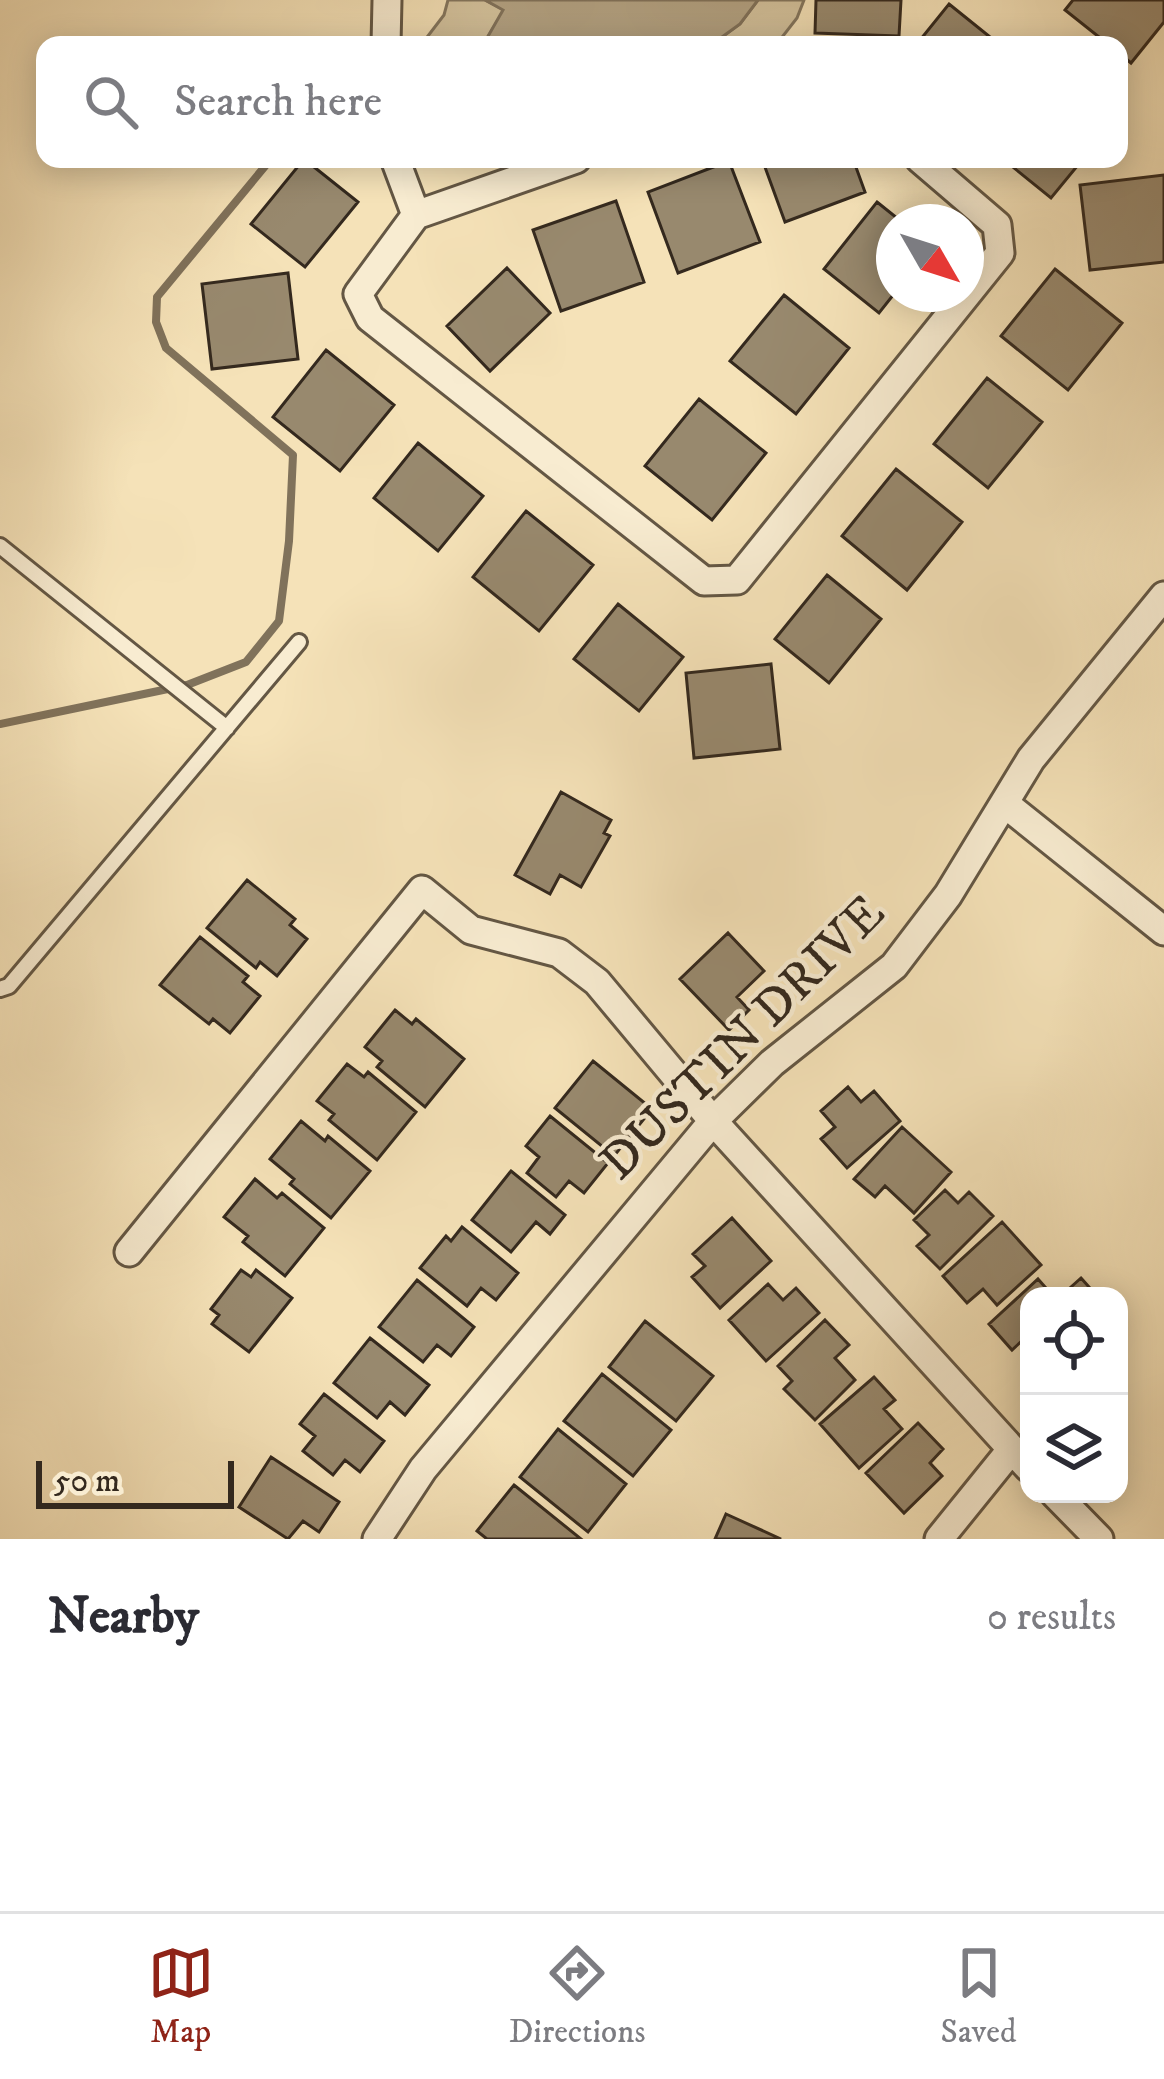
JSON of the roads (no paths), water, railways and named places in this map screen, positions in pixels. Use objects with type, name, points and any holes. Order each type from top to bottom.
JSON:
[{"type":"street","points":[[386,36],[387,0]]},
{"type":"street","points":[[398,168],[416,215]]},
{"type":"street","points":[[550,168],[416,215],[358,294],[370,318],[704,581],[737,580],[1000,253],[997,225],[930,168]]},
{"type":"street","name":"DUSTIN DRIVE","points":[[377,1539],[423,1469],[712,1121],[772,1063],[894,966],[948,895],[1031,759],[1164,596]]},
{"type":"street","points":[[1004,803],[1164,931]]},
{"type":"street","points":[[129,1252],[422,890],[471,930],[559,953],[597,982],[712,1121],[1020,1459],[939,1539]]},
{"type":"street","points":[[1064,1503],[1099,1539]]},
{"type":"lane","points":[[0,546],[227,728]]},
{"type":"lane","points":[[0,989],[9,986],[299,642]]},
{"type":"waterway","points":[[0,724],[187,685],[246,662],[279,621],[293,455],[166,348],[156,322],[157,297],[264,168]]}]
